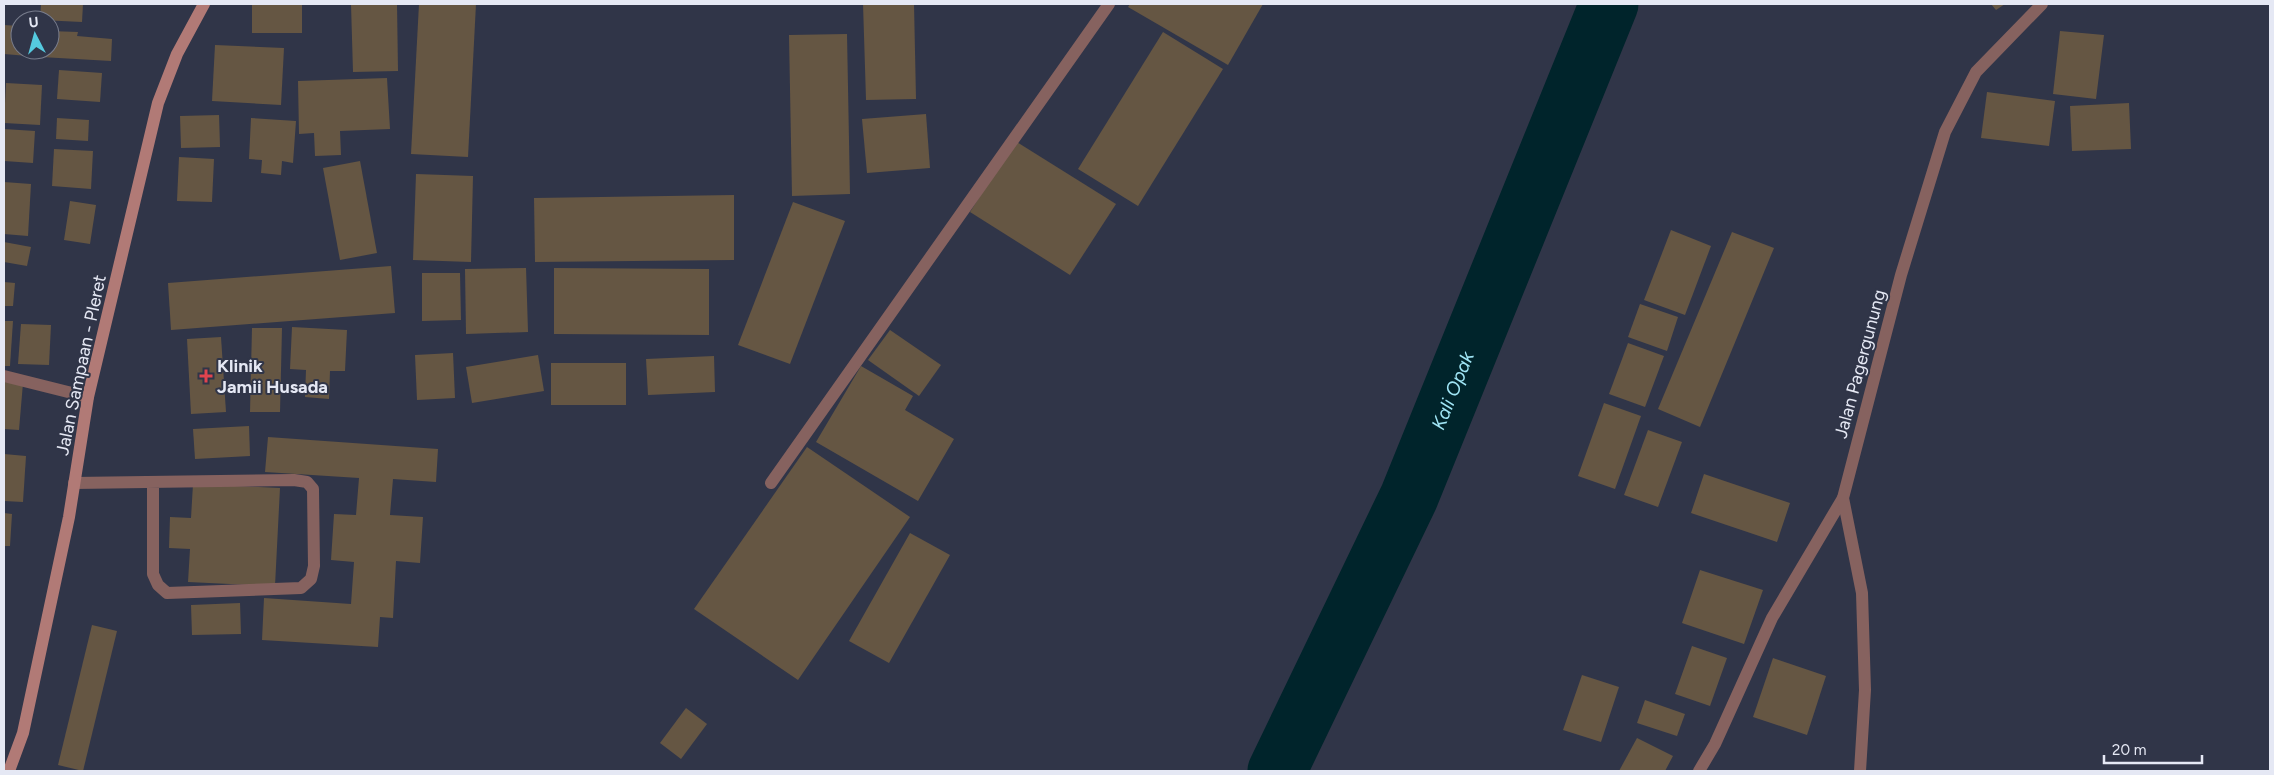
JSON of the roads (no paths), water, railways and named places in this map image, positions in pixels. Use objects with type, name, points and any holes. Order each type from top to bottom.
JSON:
[{"type":"main road","name":"Jalan Sampaan - Pleret","points":[[9,771],[23,733],[74,483],[88,397],[158,102],[177,54],[204,4]]},
{"type":"street","points":[[771,483],[1109,4]]},
{"type":"street","name":"Jalan Pagergunung","points":[[1860,771],[1865,690],[1862,593],[1842,498],[1901,275],[1945,132],[1976,72],[2042,4]]},
{"type":"street","points":[[4,376],[88,397]]},
{"type":"street","points":[[74,483],[294,480],[307,482],[313,489],[314,566],[311,579],[301,588],[167,593],[158,585],[153,574],[153,482]]},
{"type":"street","points":[[1699,771],[1715,744],[1772,618],[1842,498]]},
{"type":"waterway","name":"Kali Opak","points":[[1277,771],[1409,497],[1609,4]]},
{"type":"place","name":"Klinik Jamii Husada","points":[[206,376]]}]
